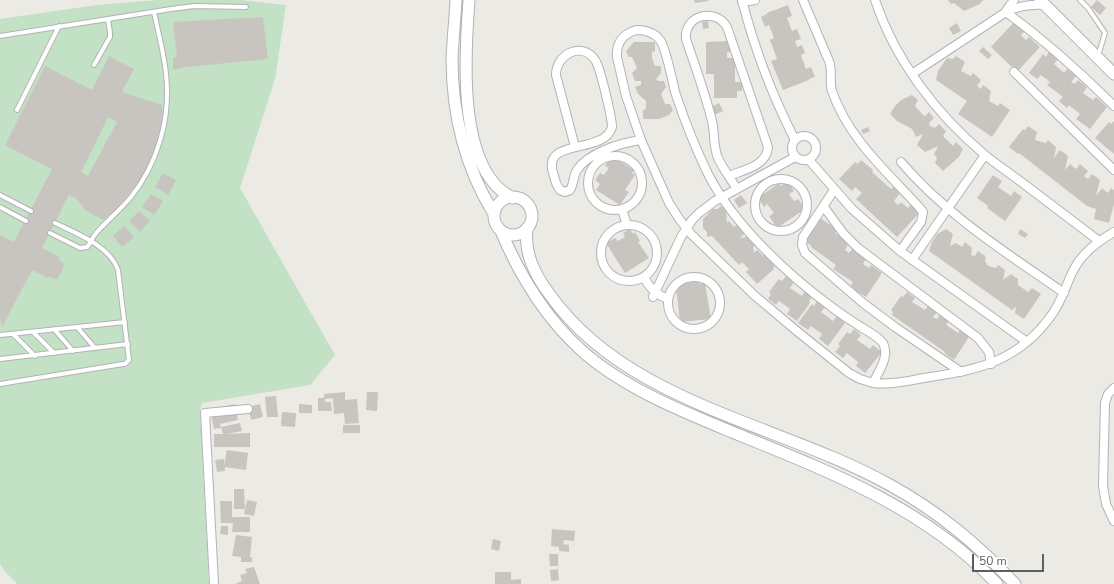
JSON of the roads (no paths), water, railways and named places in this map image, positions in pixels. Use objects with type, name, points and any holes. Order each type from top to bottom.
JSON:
[{"type":"main road","points":[[456,0],[452,59],[458,120],[462,140],[472,171],[478,186],[494,214]]},
{"type":"main road","points":[[469,0],[466,76],[473,138],[480,160],[491,180],[500,191],[512,198],[521,200],[529,208],[531,219],[527,228],[526,236],[528,252],[533,268],[539,280],[563,313],[605,352],[630,368],[698,404],[795,442],[889,484],[940,516],[964,535],[996,564],[1015,584]]},
{"type":"main road","points":[[1042,3],[1114,74]]},
{"type":"main road","points":[[512,198],[500,202],[496,208],[494,220],[522,273],[548,313],[568,338],[580,350],[607,370],[664,402],[693,416],[810,464],[877,495],[919,520],[947,540],[969,557],[997,584]]},
{"type":"main road","points":[[501,231],[506,234],[517,235],[527,228]]},
{"type":"street","points":[[755,0],[742,1],[754,44],[773,96],[795,140]]},
{"type":"street","points":[[803,0],[829,61],[832,71],[832,90],[844,116],[870,155],[923,212],[921,222],[900,251]]},
{"type":"street","points":[[875,0],[889,36],[912,74],[946,116],[985,155],[1099,240]]},
{"type":"street","points":[[1006,12],[1014,0]]},
{"type":"street","points":[[912,74],[1013,8],[1042,3]]},
{"type":"street","points":[[1006,12],[1062,56],[1114,106]]},
{"type":"street","points":[[729,176],[760,162],[767,156],[768,147],[727,26],[716,16],[705,16],[691,23],[687,27],[685,33],[686,39],[712,121],[716,152],[718,157],[729,176],[737,189]]},
{"type":"street","points":[[873,383],[886,355],[886,347],[883,343],[833,308],[792,275],[755,238],[721,198],[700,158],[686,124],[676,95],[662,43],[652,32],[642,30],[627,34],[620,42],[617,51],[626,96],[641,140],[669,203],[686,228],[754,295],[854,376],[873,383],[890,384],[961,372],[991,364],[1004,358],[1027,342],[1045,323],[1064,294],[1077,263],[1099,240],[1114,232]]},
{"type":"street","points":[[575,147],[556,69],[565,55],[570,52],[581,51],[592,56],[598,65],[612,127],[609,134],[604,139],[575,147],[558,153],[555,156],[551,164],[551,168],[558,187],[562,192],[568,192],[570,190],[578,168],[587,160],[614,146],[641,140]]},
{"type":"street","points":[[1014,72],[1114,170]]},
{"type":"street","points":[[795,157],[792,148],[795,140],[799,137],[809,137],[815,144],[815,153],[809,160]]},
{"type":"street","points":[[912,260],[985,155]]},
{"type":"street","points":[[611,156],[622,156],[631,160],[638,168],[642,178],[642,188],[638,197],[631,205],[622,209],[611,209],[602,206],[594,199],[588,185],[589,175],[594,166],[602,159],[611,156]]},
{"type":"street","points":[[654,295],[680,237],[699,213],[721,198],[795,157],[809,160],[834,190],[871,227],[900,251],[1027,342]]},
{"type":"street","points":[[901,162],[947,209],[1064,294]]},
{"type":"street","points":[[765,174],[770,181]]},
{"type":"street","points":[[779,179],[789,180],[797,184],[806,196],[807,206],[805,215],[800,223],[792,229],[783,231],[774,230],[765,225],[756,214],[755,204],[757,195],[762,187],[770,181],[779,179]]},
{"type":"street","points":[[834,190],[803,237],[802,246],[805,253],[863,303],[895,327],[961,372]]},
{"type":"street","points":[[824,207],[839,229],[858,248],[983,342],[988,352],[991,364]]},
{"type":"street","points":[[622,209],[627,225]]},
{"type":"street","points":[[627,225],[638,226],[647,231],[656,244],[657,255],[655,265],[644,277],[634,281],[623,281],[609,273],[603,264],[601,254],[605,238],[616,228],[627,225]]},
{"type":"street","points":[[644,277],[654,295],[668,299]]},
{"type":"street","points":[[691,278],[701,279],[710,283],[716,291],[719,300],[719,310],[715,319],[707,326],[698,329],[688,329],[679,325],[672,318],[668,309],[668,299],[674,286],[682,280],[691,278]]},
{"type":"street","points":[[1114,388],[1108,394],[1105,403],[1104,486],[1106,504],[1114,521]]},
{"type":"street","points":[[214,584],[205,413],[248,409]]},
{"type":"lane","points":[[1080,0],[1088,8],[1106,33],[1098,58]]},
{"type":"lane","points":[[0,36],[194,6],[246,7]]},
{"type":"lane","points":[[50,233],[80,248],[87,247],[97,232],[120,209],[139,186],[153,160],[163,132],[167,102],[167,80],[154,12]]},
{"type":"lane","points":[[94,65],[110,37],[108,19]]},
{"type":"lane","points":[[17,110],[59,26]]},
{"type":"lane","points":[[0,195],[31,211]]},
{"type":"lane","points":[[0,207],[26,221]]},
{"type":"lane","points":[[0,384],[125,364],[130,357],[116,264],[109,254],[91,241],[55,222]]},
{"type":"lane","points":[[0,335],[125,322]]},
{"type":"lane","points":[[77,327],[95,348]]},
{"type":"lane","points":[[54,329],[73,351]]},
{"type":"lane","points":[[33,332],[54,353]]},
{"type":"lane","points":[[13,334],[35,356]]},
{"type":"lane","points":[[0,359],[128,344]]}]
